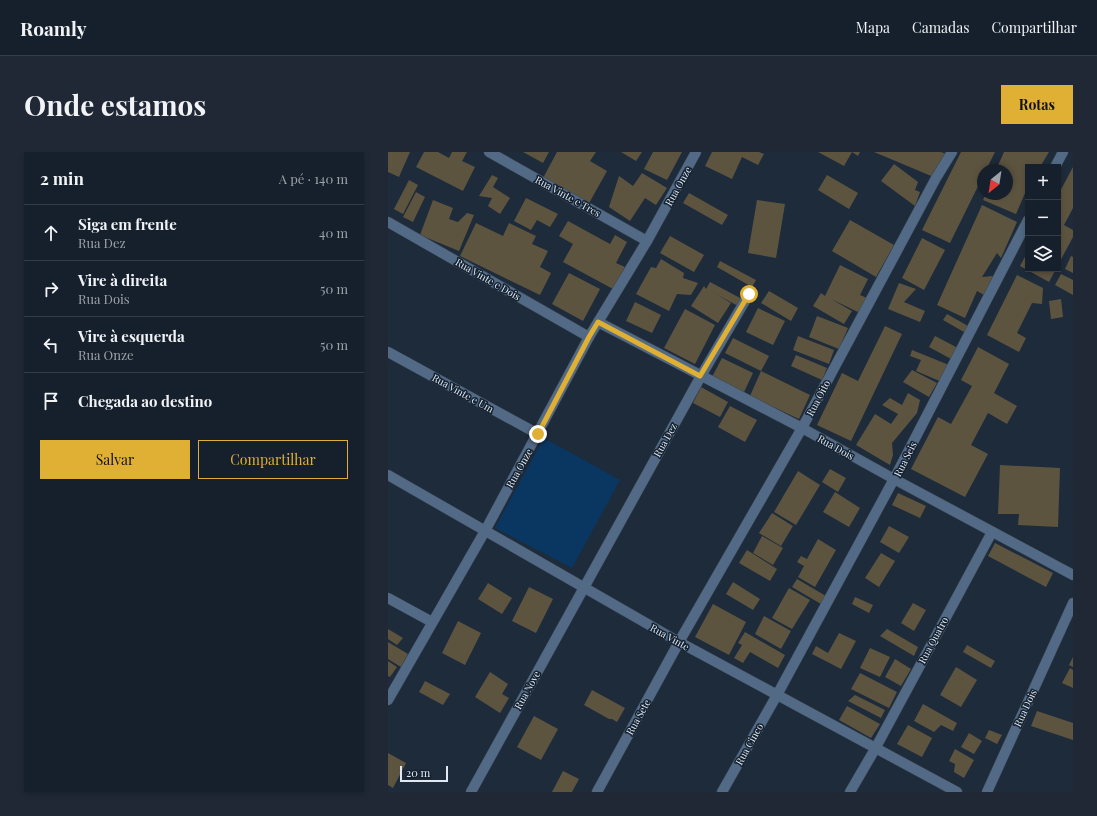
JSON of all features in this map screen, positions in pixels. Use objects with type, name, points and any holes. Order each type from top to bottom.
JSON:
[{"type":"street","name":"Rua Vinte e Tres","points":[[489,152],[647,241]]},
{"type":"street","name":"Rua Onze","points":[[388,700],[485,531],[589,337],[647,241],[696,152]]},
{"type":"street","name":"Rua Oito","points":[[679,642],[802,428],[936,178],[952,152]]},
{"type":"street","points":[[1057,164],[1063,152]]},
{"type":"street","name":"Rua Vinte e Dois","points":[[388,222],[589,337]]},
{"type":"street","name":"Rua Seis","points":[[777,695],[894,479],[1025,226]]},
{"type":"street","name":"Rua Dez","points":[[583,587],[700,376],[749,294]]},
{"type":"street","name":"Rua Dois","points":[[598,322],[802,428],[1073,575]]},
{"type":"street","name":"Rua Vinte e Um","points":[[388,352],[538,434]]},
{"type":"street","name":"Rua Vinte","points":[[388,475],[679,642],[957,792]]},
{"type":"street","name":"Rua Quatro","points":[[850,792],[875,749],[992,532]]},
{"type":"street","name":"Rua Nove","points":[[471,792],[583,587]]},
{"type":"street","points":[[388,598],[432,622]]},
{"type":"street","name":"Rua Dois","points":[[987,792],[1073,603]]},
{"type":"street","name":"Rua Sete","points":[[597,792],[679,642]]},
{"type":"street","name":"Rua Cinco","points":[[722,792],[777,695]]},
{"type":"shaded area","points":[[544,438],[620,480],[572,568],[495,528]]},
{"type":"building","points":[[388,152],[410,152],[399,177],[388,172]]},
{"type":"building","points":[[424,152],[438,152],[449,158],[452,152],[467,152],[462,161],[475,167],[463,191],[416,167]]},
{"type":"building","points":[[523,152],[549,152],[543,163]]},
{"type":"building","points":[[557,152],[596,152],[590,161],[607,171],[588,205],[542,180]]},
{"type":"building","points":[[621,152],[642,152],[636,161]]},
{"type":"building","points":[[653,152],[682,152],[667,180],[644,169]]},
{"type":"building","points":[[712,152],[759,152],[764,154],[758,165],[742,157],[732,179],[705,166]]},
{"type":"building","points":[[818,152],[852,152],[844,166]]},
{"type":"building","points":[[852,152],[860,152],[858,156]]},
{"type":"building","points":[[874,152],[941,152],[946,154],[936,178]]},
{"type":"building","points":[[961,152],[995,152],[989,164],[977,164],[977,188],[950,243],[922,230]]},
{"type":"building","points":[[1004,152],[1049,152],[1042,164],[1025,164],[1025,193],[1016,214],[983,200],[1013,200],[1013,164],[999,164]]},
{"type":"building","points":[[894,164],[918,182],[915,190],[920,192],[915,206],[881,181]]},
{"type":"building","points":[[1073,167],[1073,208],[1064,225],[1073,230],[1073,237],[1061,259],[1061,200],[1061,189]]},
{"type":"building","points":[[642,173],[667,188],[656,205],[645,198],[630,221],[609,207],[619,176],[633,186]]},
{"type":"building","points":[[492,175],[498,178],[493,187],[510,198],[500,214],[488,206],[492,198],[479,196]]},
{"type":"building","points":[[827,175],[858,193],[849,209],[818,190]]},
{"type":"building","points":[[409,180],[418,185],[403,214],[394,209]]},
{"type":"building","points":[[416,192],[425,197],[413,222],[403,217]]},
{"type":"building","points":[[689,193],[728,215],[722,225],[683,203]]},
{"type":"building","points":[[526,198],[558,214],[550,227],[537,220],[531,230],[514,221]]},
{"type":"building","points":[[433,200],[453,208],[449,219],[458,222],[467,213],[474,215],[459,251],[420,235]]},
{"type":"building","points":[[757,200],[785,204],[776,258],[748,253]]},
{"type":"building","points":[[982,205],[1017,222],[1001,258],[997,253],[982,277],[993,276],[984,295],[977,291],[965,318],[937,305]]},
{"type":"building","points":[[850,220],[894,245],[876,277],[832,251]]},
{"type":"building","points":[[568,221],[610,244],[615,235],[627,242],[616,263],[625,267],[613,289],[563,262],[573,244],[559,236]]},
{"type":"building","points":[[476,223],[503,236],[509,223],[536,236],[532,244],[548,251],[540,267],[551,273],[540,295],[460,256]]},
{"type":"building","points":[[670,236],[704,255],[694,272],[660,253]]},
{"type":"building","points":[[922,238],[945,250],[924,290],[902,278]]},
{"type":"building","points":[[1071,256],[1073,257],[1073,273],[1065,269]]},
{"type":"building","points":[[1025,257],[1025,269],[1020,266]]},
{"type":"building","points":[[661,259],[684,273],[683,278],[698,283],[691,295],[677,294],[669,311],[636,294],[651,267],[656,268]]},
{"type":"building","points":[[720,261],[756,280],[752,287],[717,267]]},
{"type":"building","points":[[840,265],[868,279],[860,295],[867,298],[860,313],[831,299],[852,311],[844,324],[813,306],[821,293],[825,296]]},
{"type":"building","points":[[1031,272],[1054,272],[1049,282]]},
{"type":"building","points":[[569,273],[600,289],[583,321],[552,304]]},
{"type":"building","points":[[1061,274],[1073,280],[1073,295],[1055,285]]},
{"type":"building","points":[[1017,275],[1043,288],[1042,304],[1032,303],[1017,333],[1026,338],[1019,352],[987,335]]},
{"type":"building","points":[[710,282],[742,299],[738,306],[716,294],[731,303],[718,323],[691,306],[704,286],[706,289]]},
{"type":"building","points":[[899,283],[916,289],[904,302],[925,311],[920,322],[888,309]]},
{"type":"building","points":[[769,291],[798,308],[791,321],[761,303]]},
{"type":"building","points":[[1061,299],[1063,317],[1051,319],[1049,301]]},
{"type":"building","points":[[635,302],[661,315],[652,333],[626,321]]},
{"type":"building","points":[[758,308],[785,321],[773,345],[746,332]]},
{"type":"building","points":[[685,309],[715,325],[695,364],[664,348]]},
{"type":"building","points":[[947,314],[968,326],[964,332],[943,320]]},
{"type":"building","points":[[817,316],[848,328],[839,349],[809,337]]},
{"type":"building","points":[[885,326],[902,334],[851,441],[817,425],[842,373],[858,381]]},
{"type":"building","points":[[798,336],[834,350],[829,364],[793,350]]},
{"type":"building","points":[[935,336],[958,348],[953,360],[929,347]]},
{"type":"building","points":[[733,338],[769,356],[761,371],[725,353]]},
{"type":"building","points":[[978,347],[1009,364],[994,393],[1017,406],[1007,424],[988,413],[971,445],[988,454],[965,497],[911,469],[938,417],[951,424],[972,386],[961,380]]},
{"type":"building","points":[[912,350],[949,365],[942,382],[916,371],[921,360],[910,356]]},
{"type":"building","points":[[796,355],[827,368],[822,380],[791,366]]},
{"type":"building","points":[[722,358],[753,373],[744,392],[712,377]]},
{"type":"building","points":[[912,370],[937,383],[929,397],[903,382]]},
{"type":"building","points":[[761,371],[810,395],[799,419],[750,396]]},
{"type":"building","points":[[701,387],[728,402],[720,417],[693,403]]},
{"type":"building","points":[[908,393],[920,400],[917,413],[892,443],[893,455],[890,465],[856,445],[875,414],[891,424],[898,414],[882,405],[890,398],[902,405]]},
{"type":"building","points":[[730,406],[757,420],[745,442],[718,427]]},
{"type":"building","points":[[1000,465],[1060,468],[1058,527],[1018,525],[1019,514],[998,514]]},
{"type":"building","points":[[830,469],[846,478],[838,492],[822,482]]},
{"type":"building","points":[[798,471],[820,485],[796,525],[774,512]]},
{"type":"building","points":[[835,492],[860,508],[849,527],[823,512]]},
{"type":"building","points":[[898,493],[926,506],[920,518],[892,505]]},
{"type":"building","points":[[772,513],[793,526],[781,546],[759,533]]},
{"type":"building","points":[[889,526],[909,537],[899,553],[880,542]]},
{"type":"building","points":[[762,536],[783,548],[773,565],[753,553]]},
{"type":"building","points":[[818,539],[836,550],[815,587],[798,577],[804,566],[797,562],[801,556],[807,559]]},
{"type":"building","points":[[995,543],[1053,573],[1046,587],[988,556]]},
{"type":"building","points":[[747,550],[777,569],[770,581],[739,563]]},
{"type":"building","points":[[881,553],[895,561],[879,587],[865,578]]},
{"type":"building","points":[[797,579],[826,596],[821,604],[792,587]]},
{"type":"building","points":[[733,582],[760,599],[753,610],[726,594]]},
{"type":"building","points":[[488,583],[512,598],[502,614],[478,599]]},
{"type":"building","points":[[529,587],[553,599],[536,633],[512,621]]},
{"type":"building","points":[[789,588],[810,600],[792,629],[772,618]]},
{"type":"building","points":[[855,597],[873,605],[869,613],[852,604]]},
{"type":"building","points":[[913,603],[926,610],[914,631],[901,623]]},
{"type":"building","points":[[713,604],[746,622],[729,655],[695,637]]},
{"type":"building","points":[[764,616],[791,631],[781,649],[755,634]]},
{"type":"building","points":[[458,621],[481,633],[465,665],[442,653]]},
{"type":"building","points":[[388,629],[403,638],[397,645],[388,639]]},
{"type":"building","points":[[887,629],[918,647],[914,656],[880,636]]},
{"type":"building","points":[[745,632],[785,655],[778,668],[750,652],[743,663],[734,658],[742,645],[738,643]]},
{"type":"building","points":[[839,633],[856,641],[841,669],[812,654],[816,646],[828,653]]},
{"type":"building","points":[[388,642],[408,654],[401,667],[388,659]]},
{"type":"building","points":[[967,645],[995,661],[991,668],[963,652]]},
{"type":"building","points":[[870,648],[890,657],[880,677],[860,668]]},
{"type":"building","points":[[1073,657],[1073,667],[1069,665]]},
{"type":"building","points":[[895,659],[911,669],[901,686],[885,677]]},
{"type":"building","points":[[388,661],[397,667],[390,677],[388,676]]},
{"type":"building","points":[[956,667],[977,680],[961,707],[940,695]]},
{"type":"building","points":[[1070,668],[1073,670],[1073,688],[1062,683]]},
{"type":"building","points":[[490,672],[508,684],[502,694],[509,698],[500,713],[475,697]]},
{"type":"building","points":[[860,673],[897,692],[889,708],[851,689]]},
{"type":"building","points":[[425,681],[450,694],[443,705],[419,692]]},
{"type":"building","points":[[592,690],[625,708],[617,722],[584,705]]},
{"type":"building","points":[[855,695],[885,710],[881,718],[848,701]]},
{"type":"building","points":[[923,704],[957,723],[953,731],[941,725],[934,732],[914,721]]},
{"type":"building","points":[[847,706],[880,724],[871,738],[839,720]]},
{"type":"building","points":[[1037,711],[1073,723],[1073,740],[1031,726]]},
{"type":"building","points":[[534,716],[558,729],[541,760],[517,747]]},
{"type":"building","points":[[908,725],[932,738],[922,757],[897,744]]},
{"type":"building","points":[[989,730],[1002,735],[997,744],[985,738]]},
{"type":"building","points":[[969,733],[982,741],[974,754],[961,747]]},
{"type":"building","points":[[955,749],[974,760],[964,778],[954,772],[955,764],[949,761]]},
{"type":"building","points":[[388,753],[406,763],[393,788],[388,785]]},
{"type":"building","points":[[563,771],[579,779],[572,792],[552,792]]},
{"type":"route","points":[[538,434],[598,322],[700,376],[749,294]]}]
